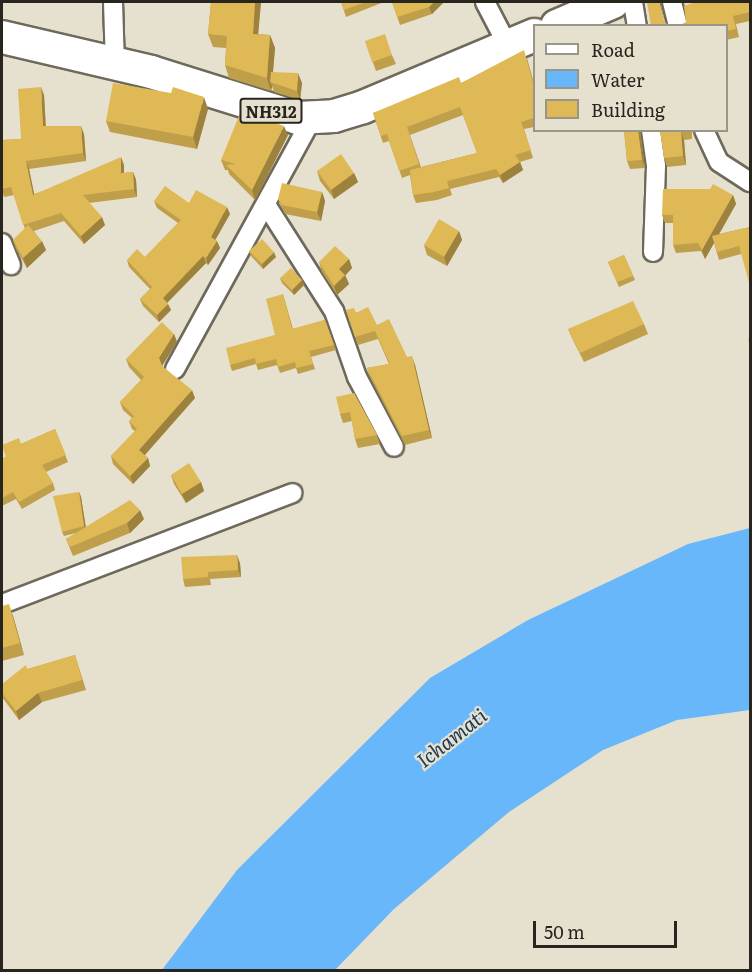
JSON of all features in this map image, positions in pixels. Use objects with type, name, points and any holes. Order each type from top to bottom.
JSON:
[{"type":"highway","points":[[562,24],[614,2]]},
{"type":"highway","name":"NH312","points":[[2,37],[115,64],[298,118],[334,116],[363,106],[521,41]]},
{"type":"street","points":[[113,2],[115,64]]},
{"type":"street","points":[[485,2],[521,41]]},
{"type":"street","points":[[633,2],[637,24]]},
{"type":"street","points":[[672,2],[678,24]]},
{"type":"street","points":[[175,369],[267,206],[313,117]]},
{"type":"street","points":[[651,132],[656,166],[653,252]]},
{"type":"street","points":[[705,132],[719,162],[750,182]]},
{"type":"street","points":[[267,206],[334,311],[357,377],[394,447]]},
{"type":"street","points":[[2,243],[11,265]]},
{"type":"street","points":[[2,604],[293,494]]},
{"type":"water","name":"Ichamati","points":[[750,528],[750,710],[677,720],[603,750],[509,812],[394,909],[335,970],[162,970],[237,870],[430,678],[528,620],[688,544]]},
{"type":"building","points":[[211,2],[255,2],[253,34],[270,35],[267,78],[225,65],[227,36],[208,34]]},
{"type":"building","points":[[341,2],[366,2],[344,10]]},
{"type":"building","points":[[392,2],[434,2],[429,7],[397,17]]},
{"type":"building","points":[[647,2],[659,2],[667,24],[651,24]]},
{"type":"building","points":[[695,2],[750,2],[750,12],[733,16],[736,29],[728,31],[728,24],[682,24],[686,22],[684,6]]},
{"type":"building","points":[[385,34],[392,55],[372,62],[365,41]]},
{"type":"building","points":[[524,50],[533,83],[533,118],[521,122],[531,150],[515,155],[520,162],[500,175],[496,169],[447,181],[449,188],[413,195],[410,170],[477,153],[460,107],[407,127],[419,164],[399,171],[387,134],[381,136],[373,113],[459,77],[461,83]]},
{"type":"building","points":[[271,72],[298,73],[297,91],[270,82]]},
{"type":"building","points":[[113,83],[171,93],[173,87],[204,97],[193,137],[106,121]]},
{"type":"building","points":[[41,87],[43,126],[81,126],[83,153],[26,161],[33,195],[121,157],[121,173],[133,172],[134,189],[83,195],[102,217],[81,236],[61,213],[23,225],[11,187],[2,189],[2,140],[21,139],[18,89]]},
{"type":"building","points":[[241,111],[284,126],[252,190],[226,165],[236,164],[221,160]]},
{"type":"building","points":[[624,132],[638,132],[642,160],[627,161]]},
{"type":"building","points":[[660,132],[681,132],[683,156],[664,158]]},
{"type":"building","points":[[341,154],[354,173],[331,190],[317,171]]},
{"type":"building","points":[[282,183],[322,192],[317,212],[282,205],[278,199]]},
{"type":"building","points":[[713,184],[733,195],[702,250],[698,243],[673,245],[673,215],[662,215],[663,189],[710,189]]},
{"type":"building","points":[[165,186],[189,203],[196,190],[227,207],[211,237],[217,241],[206,258],[203,256],[163,298],[168,304],[157,315],[140,299],[152,287],[127,260],[137,249],[145,257],[181,220],[154,201]]},
{"type":"building","points":[[439,219],[459,231],[444,257],[424,245]]},
{"type":"building","points":[[28,225],[42,241],[23,258],[13,240]]},
{"type":"building","points":[[750,227],[750,286],[739,246],[717,252],[712,236]]},
{"type":"building","points":[[262,239],[274,252],[262,264],[249,251]]},
{"type":"building","points":[[335,246],[349,259],[339,269],[345,275],[334,286],[319,262]]},
{"type":"building","points":[[624,255],[633,276],[617,282],[608,262]]},
{"type":"building","points":[[291,268],[302,280],[292,290],[280,278]]},
{"type":"building","points":[[283,294],[292,329],[325,320],[334,345],[309,351],[313,364],[296,368],[295,362],[278,367],[276,359],[256,364],[255,358],[230,365],[226,348],[275,335],[266,299]]},
{"type":"building","points":[[633,301],[644,324],[580,353],[568,329]]},
{"type":"building","points":[[368,307],[377,325],[389,319],[407,357],[412,356],[429,430],[402,436],[367,368],[390,364],[375,331],[355,337],[346,310],[354,308],[356,313]]},
{"type":"building","points":[[162,322],[174,334],[159,358],[162,366],[192,390],[139,450],[148,458],[130,476],[111,456],[137,429],[129,421],[134,416],[120,402],[144,377],[126,359]]},
{"type":"building","points":[[354,393],[377,435],[355,439],[350,412],[340,414],[336,397]]},
{"type":"building","points":[[55,429],[66,455],[42,465],[53,483],[19,502],[13,492],[2,498],[2,459],[6,457],[2,445],[19,438],[21,444]]},
{"type":"building","points":[[189,463],[201,482],[182,494],[171,475]]},
{"type":"building","points":[[79,492],[84,526],[62,532],[53,496]]},
{"type":"building","points":[[130,500],[140,510],[127,523],[70,547],[66,539]]},
{"type":"building","points":[[237,555],[238,570],[208,572],[208,577],[183,579],[181,557]]},
{"type":"building","points":[[9,604],[20,643],[2,648],[2,606]]},
{"type":"building","points":[[75,655],[82,680],[38,693],[16,711],[2,693],[2,684],[26,665],[27,669]]}]
